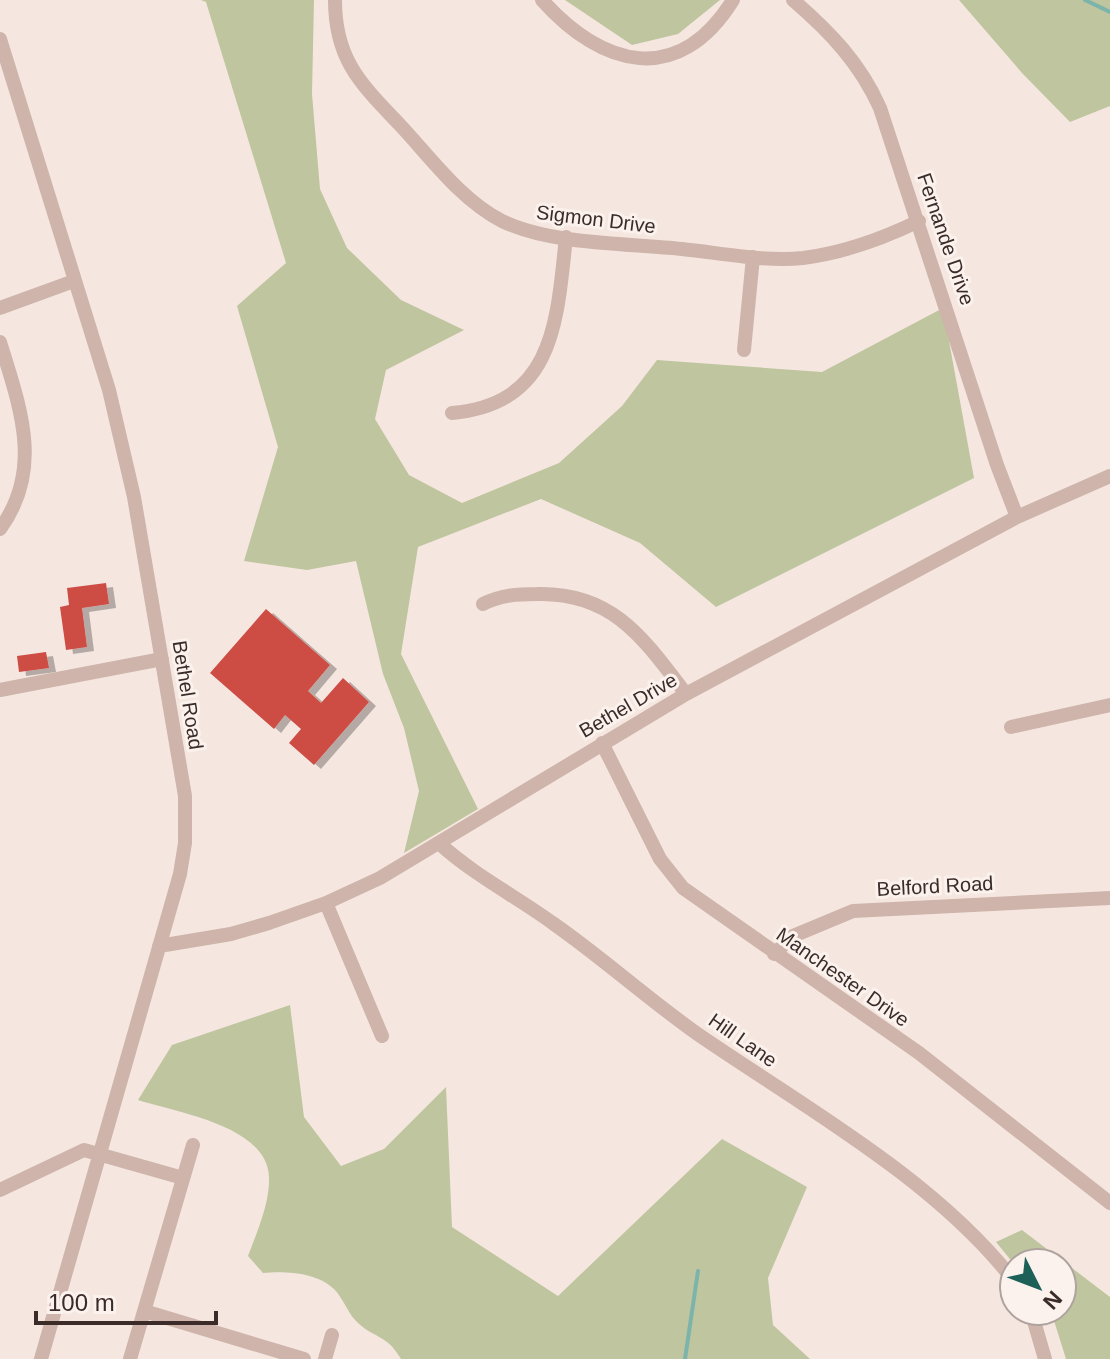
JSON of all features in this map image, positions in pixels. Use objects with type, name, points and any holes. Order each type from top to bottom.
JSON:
[{"type":"street","name":"Sigmon Drive","points":[[335,0],[340,47],[355,75],[459,188],[500,220],[527,231],[753,257],[816,255],[894,233],[919,221]]},
{"type":"street","points":[[542,0],[580,37],[611,54],[636,59],[667,56],[689,45],[720,19],[733,0]]},
{"type":"street","name":"Fernande Drive","points":[[793,0],[843,46],[871,88],[919,221],[997,465],[1017,517]]},
{"type":"street","name":"Bethel Road","points":[[0,39],[121,436],[162,659],[187,819],[180,874],[41,1359]]},
{"type":"street","points":[[452,413],[478,411],[505,400],[538,365],[555,323],[566,237]]},
{"type":"street","points":[[744,350],[753,257]]},
{"type":"street","points":[[0,308],[74,281]]},
{"type":"street","points":[[0,342],[22,413],[27,454],[19,495],[0,529]]},
{"type":"street","name":"Bethel Drive","points":[[159,946],[231,934],[326,903],[440,844],[686,694],[1017,517],[1110,476]]},
{"type":"street","points":[[483,604],[510,594],[556,593],[589,601],[635,631],[686,694]]},
{"type":"street","points":[[0,690],[162,659]]},
{"type":"street","points":[[1011,727],[1110,705]]},
{"type":"street","name":"Manchester Drive","points":[[602,743],[673,878],[692,896],[919,1053],[1110,1203]]},
{"type":"street","name":"Hill Lane","points":[[440,844],[556,925],[693,1031],[901,1176],[969,1232],[998,1264]]},
{"type":"street","name":"Belford Road","points":[[774,954],[793,936],[853,911],[1110,898]]},
{"type":"street","points":[[326,903],[382,1036]]},
{"type":"street","points":[[130,1359],[193,1145]]},
{"type":"street","points":[[0,1190],[75,1153],[100,1153],[183,1178]]},
{"type":"street","points":[[144,1311],[304,1359]]},
{"type":"street","points":[[1036,1327],[1045,1359]]},
{"type":"street","points":[[325,1359],[332,1335]]},
{"type":"green space","points":[[201,0],[314,0],[312,94],[320,189],[347,248],[401,300],[464,330],[386,370],[375,419],[409,475],[462,503],[559,463],[622,406],[657,360],[822,372],[943,308],[974,478],[716,607],[640,543],[541,499],[418,547],[401,654],[478,809],[404,853],[419,791],[404,728],[383,674],[356,561],[307,570],[244,561],[278,447],[237,306],[286,263],[206,2]]},
{"type":"green space","points":[[565,0],[720,0],[678,34],[632,45]]},
{"type":"green space","points":[[959,0],[1110,0],[1110,106],[1070,122],[1022,73]]},
{"type":"green space","points":[[290,1005],[304,1117],[341,1166],[384,1149],[446,1087],[452,1227],[558,1296],[722,1139],[807,1187],[768,1278],[773,1325],[810,1359],[401,1359],[385,1340],[355,1320],[327,1283],[300,1274],[263,1273],[248,1256],[267,1197],[269,1177],[264,1160],[253,1145],[218,1124],[138,1100],[172,1045]]},
{"type":"green space","points":[[1022,1230],[1044,1247],[1000,1247],[996,1242]]},
{"type":"green space","points":[[1078,1273],[1110,1297],[1110,1359],[1066,1359],[1056,1327],[1078,1327]]},
{"type":"building","points":[[106,583],[109,604],[82,608],[87,647],[66,650],[60,607],[69,605],[67,588]]},
{"type":"building","points":[[266,609],[330,665],[308,691],[321,703],[343,678],[369,702],[314,765],[289,743],[301,729],[285,715],[274,729],[210,673]]},
{"type":"building","points":[[46,652],[49,668],[19,672],[17,656]]},
{"type":"waterway","points":[[1085,0],[1110,12]]},
{"type":"waterway","points":[[685,1359],[698,1271]]}]
